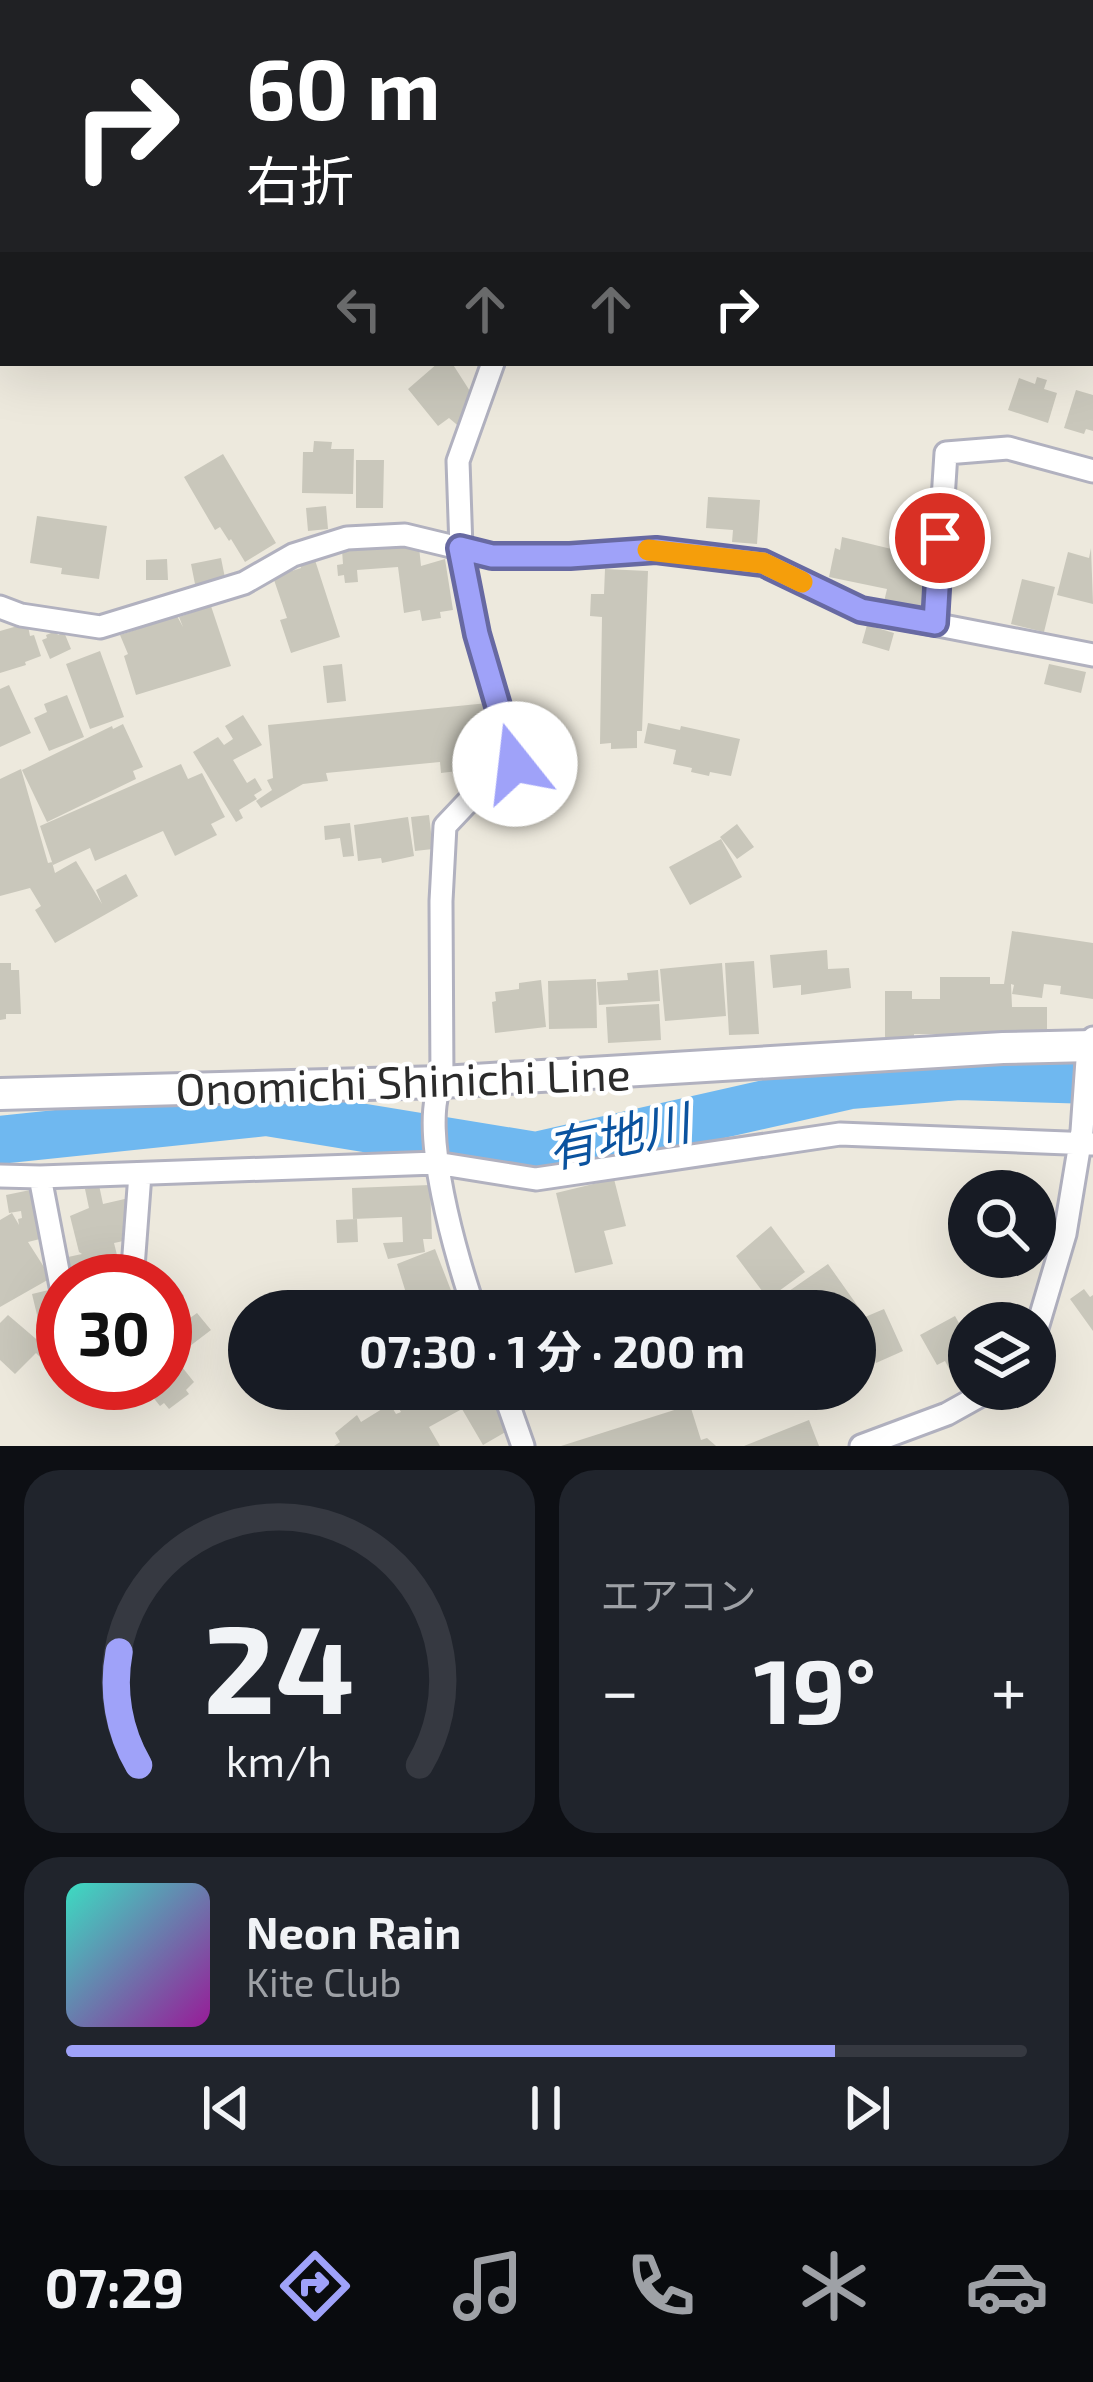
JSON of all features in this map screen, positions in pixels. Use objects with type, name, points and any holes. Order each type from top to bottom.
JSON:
[{"type":"main road","name":"Onomichi Shinichi Line","points":[[0,1094],[439,1087],[1003,1048],[1090,1047]]},
{"type":"street","points":[[468,1290],[436,1163],[441,902],[445,826],[480,789],[515,764],[477,634],[460,548],[458,461],[492,366]]},
{"type":"street","points":[[935,623],[946,453],[1008,448],[1093,471]]},
{"type":"street","points":[[0,607],[21,615],[100,627],[244,583],[292,555],[347,538],[405,535],[492,556],[656,550],[763,563],[861,610],[1093,656]]},
{"type":"street","points":[[1045,1302],[1085,1140],[1090,1047]]},
{"type":"street","points":[[0,1176],[436,1163],[536,1180],[840,1134],[1085,1140]]},
{"type":"street","points":[[134,1254],[140,1174]]},
{"type":"street","points":[[40,1178],[55,1254]]},
{"type":"street","points":[[511,1410],[524,1446]]},
{"type":"street","points":[[861,1446],[954,1410]]},
{"type":"building","points":[[435,366],[454,366],[475,399],[462,429],[449,418],[438,426],[408,389]]},
{"type":"building","points":[[1037,377],[1047,380],[1044,389],[1057,393],[1048,423],[1008,410],[1019,378],[1035,384]]},
{"type":"building","points":[[1076,390],[1093,395],[1093,431],[1086,429],[1084,434],[1064,428]]},
{"type":"building","points":[[314,441],[332,442],[331,449],[354,449],[353,494],[302,493],[303,452],[313,452]]},
{"type":"building","points":[[223,454],[276,543],[245,562],[220,527],[215,530],[184,477]]},
{"type":"building","points":[[356,460],[384,460],[383,508],[356,508]]},
{"type":"building","points":[[708,497],[760,500],[757,544],[732,542],[733,530],[706,528]]},
{"type":"building","points":[[326,506],[328,529],[308,531],[306,508]]},
{"type":"building","points":[[37,516],[107,526],[99,579],[61,574],[62,568],[30,563]]},
{"type":"building","points":[[842,537],[912,554],[910,566],[928,573],[919,614],[883,606],[887,589],[829,577]]},
{"type":"building","points":[[960,542],[985,548],[981,570],[955,565]]},
{"type":"building","points":[[405,544],[406,549],[419,547],[421,566],[445,559],[453,610],[440,612],[441,618],[422,621],[420,610],[404,613],[398,567],[357,570],[358,582],[345,583],[344,575],[338,576],[342,550]]},
{"type":"building","points":[[1091,548],[1093,604],[1057,595],[1068,552],[1089,558]]},
{"type":"building","points":[[314,557],[340,637],[291,653],[280,620],[287,618],[273,577],[301,568],[299,562]]},
{"type":"building","points":[[221,558],[226,583],[196,589],[191,564]]},
{"type":"building","points":[[167,559],[168,580],[146,580],[146,560]]},
{"type":"building","points":[[605,569],[648,571],[642,731],[637,731],[637,748],[611,749],[611,743],[600,744],[602,617],[590,616],[591,594],[604,594]]},
{"type":"building","points":[[1022,579],[1055,587],[1044,632],[1011,624]]},
{"type":"building","points":[[211,606],[231,666],[136,695],[120,635],[177,616],[183,627],[179,617]]},
{"type":"building","points":[[21,625],[34,635],[41,656],[0,673],[0,631]]},
{"type":"building","points":[[867,625],[894,633],[889,651],[862,643]]},
{"type":"building","points":[[56,631],[58,635],[64,632],[71,649],[50,659],[42,640]]},
{"type":"building","points":[[100,651],[124,717],[90,729],[66,664]]},
{"type":"building","points":[[342,664],[346,701],[327,703],[323,666]]},
{"type":"building","points":[[1049,664],[1086,672],[1081,693],[1044,684]]},
{"type":"building","points":[[9,685],[31,733],[0,747],[0,689]]},
{"type":"building","points":[[67,695],[84,737],[49,751],[34,718],[47,712],[44,704]]},
{"type":"building","points":[[488,703],[493,756],[473,758],[474,769],[441,773],[440,762],[326,773],[328,781],[303,784],[261,808],[256,801],[272,790],[267,780],[273,778],[268,725]]},
{"type":"building","points":[[243,715],[262,745],[233,760],[247,783],[255,778],[262,790],[239,810],[243,818],[236,822],[193,752],[218,737],[224,745],[233,739],[225,726]]},
{"type":"building","points":[[648,723],[740,739],[731,776],[710,772],[709,776],[673,764],[676,750],[644,743]]},
{"type":"building","points":[[123,724],[143,767],[133,771],[136,779],[47,822],[22,770]]},
{"type":"building","points":[[181,764],[188,779],[202,773],[225,817],[211,824],[217,835],[175,856],[163,831],[95,861],[90,848],[53,865],[40,826]]},
{"type":"building","points":[[21,769],[55,873],[76,861],[102,904],[96,890],[126,874],[138,896],[55,943],[35,910],[41,906],[30,888],[0,896],[0,779]]},
{"type":"building","points":[[429,815],[433,849],[415,851],[411,817]]},
{"type":"building","points":[[408,817],[414,856],[382,863],[381,858],[358,861],[354,825]]},
{"type":"building","points":[[350,823],[354,856],[343,857],[340,838],[325,840],[324,826]]},
{"type":"building","points":[[737,824],[754,847],[737,859],[720,837]]},
{"type":"building","points":[[721,839],[742,877],[690,905],[669,867]]},
{"type":"building","points":[[1012,931],[1093,943],[1093,999],[1060,994],[1061,986],[1044,984],[1042,998],[1012,994],[1011,984],[1012,1007],[1047,1007],[1047,1034],[885,1037],[885,991],[912,991],[912,999],[940,999],[940,977],[990,977],[990,984],[1004,984]]},
{"type":"building","points":[[827,950],[828,969],[849,968],[851,988],[801,995],[801,985],[773,988],[770,955]]},
{"type":"building","points":[[754,961],[759,1034],[729,1035],[725,963]]},
{"type":"building","points":[[0,963],[11,963],[11,970],[19,970],[21,1014],[6,1014],[0,1020]]},
{"type":"building","points":[[722,963],[726,1016],[665,1021],[660,969]]},
{"type":"building","points":[[658,970],[660,1001],[599,1005],[597,982],[628,980],[627,973]]},
{"type":"building","points":[[596,979],[597,1028],[549,1029],[548,981]]},
{"type":"building","points":[[541,980],[546,1027],[495,1033],[495,992]]},
{"type":"building","points":[[659,1004],[661,1040],[608,1043],[606,1007]]},
{"type":"building","points":[[614,1179],[626,1226],[604,1231],[613,1264],[575,1273],[556,1193]]},
{"type":"building","points":[[99,1185],[103,1204],[129,1198],[128,1240],[114,1243],[117,1254],[79,1252],[70,1216],[89,1208],[85,1189]]},
{"type":"building","points":[[430,1185],[432,1239],[423,1239],[425,1252],[388,1259],[383,1243],[403,1242],[402,1217],[353,1219],[352,1188]]},
{"type":"building","points":[[35,1189],[44,1238],[28,1242],[36,1255],[36,1287],[0,1307],[0,1220],[12,1213],[19,1225],[22,1218],[21,1211],[9,1213],[6,1195]]},
{"type":"building","points":[[357,1219],[358,1242],[337,1243],[336,1220]]},
{"type":"building","points":[[771,1226],[805,1272],[780,1290],[761,1290],[736,1256]]},
{"type":"building","points":[[435,1249],[451,1290],[405,1290],[397,1264]]},
{"type":"building","points":[[828,1264],[846,1290],[791,1290]]},
{"type":"building","points":[[1084,1289],[1093,1295],[1093,1331],[1070,1299]]},
{"type":"building","points":[[884,1309],[903,1351],[876,1363],[876,1312]]},
{"type":"building","points":[[197,1313],[211,1330],[192,1344],[192,1317]]},
{"type":"building","points":[[8,1315],[36,1339],[36,1353],[15,1374],[0,1360],[0,1323]]},
{"type":"building","points":[[948,1320],[948,1367],[945,1361],[937,1365],[920,1335]]},
{"type":"building","points":[[380,1410],[460,1410],[429,1427],[440,1446],[334,1446],[340,1442],[335,1433],[357,1415],[361,1422]]},
{"type":"building","points":[[463,1410],[498,1410],[509,1430],[483,1445]]},
{"type":"building","points":[[674,1410],[692,1410],[701,1440],[707,1438],[716,1446],[561,1446]]},
{"type":"building","points":[[809,1420],[819,1446],[744,1446]]},
{"type":"waterway","name":"有地川","points":[[0,1140],[267,1112],[536,1156],[850,1085],[959,1076],[1093,1080]]},
{"type":"slow traffic","points":[[648,550],[763,563],[802,582]]},
{"type":"route","points":[[515,764],[477,634],[460,548],[492,556],[656,550],[763,563],[861,610],[935,623],[940,538]]}]
